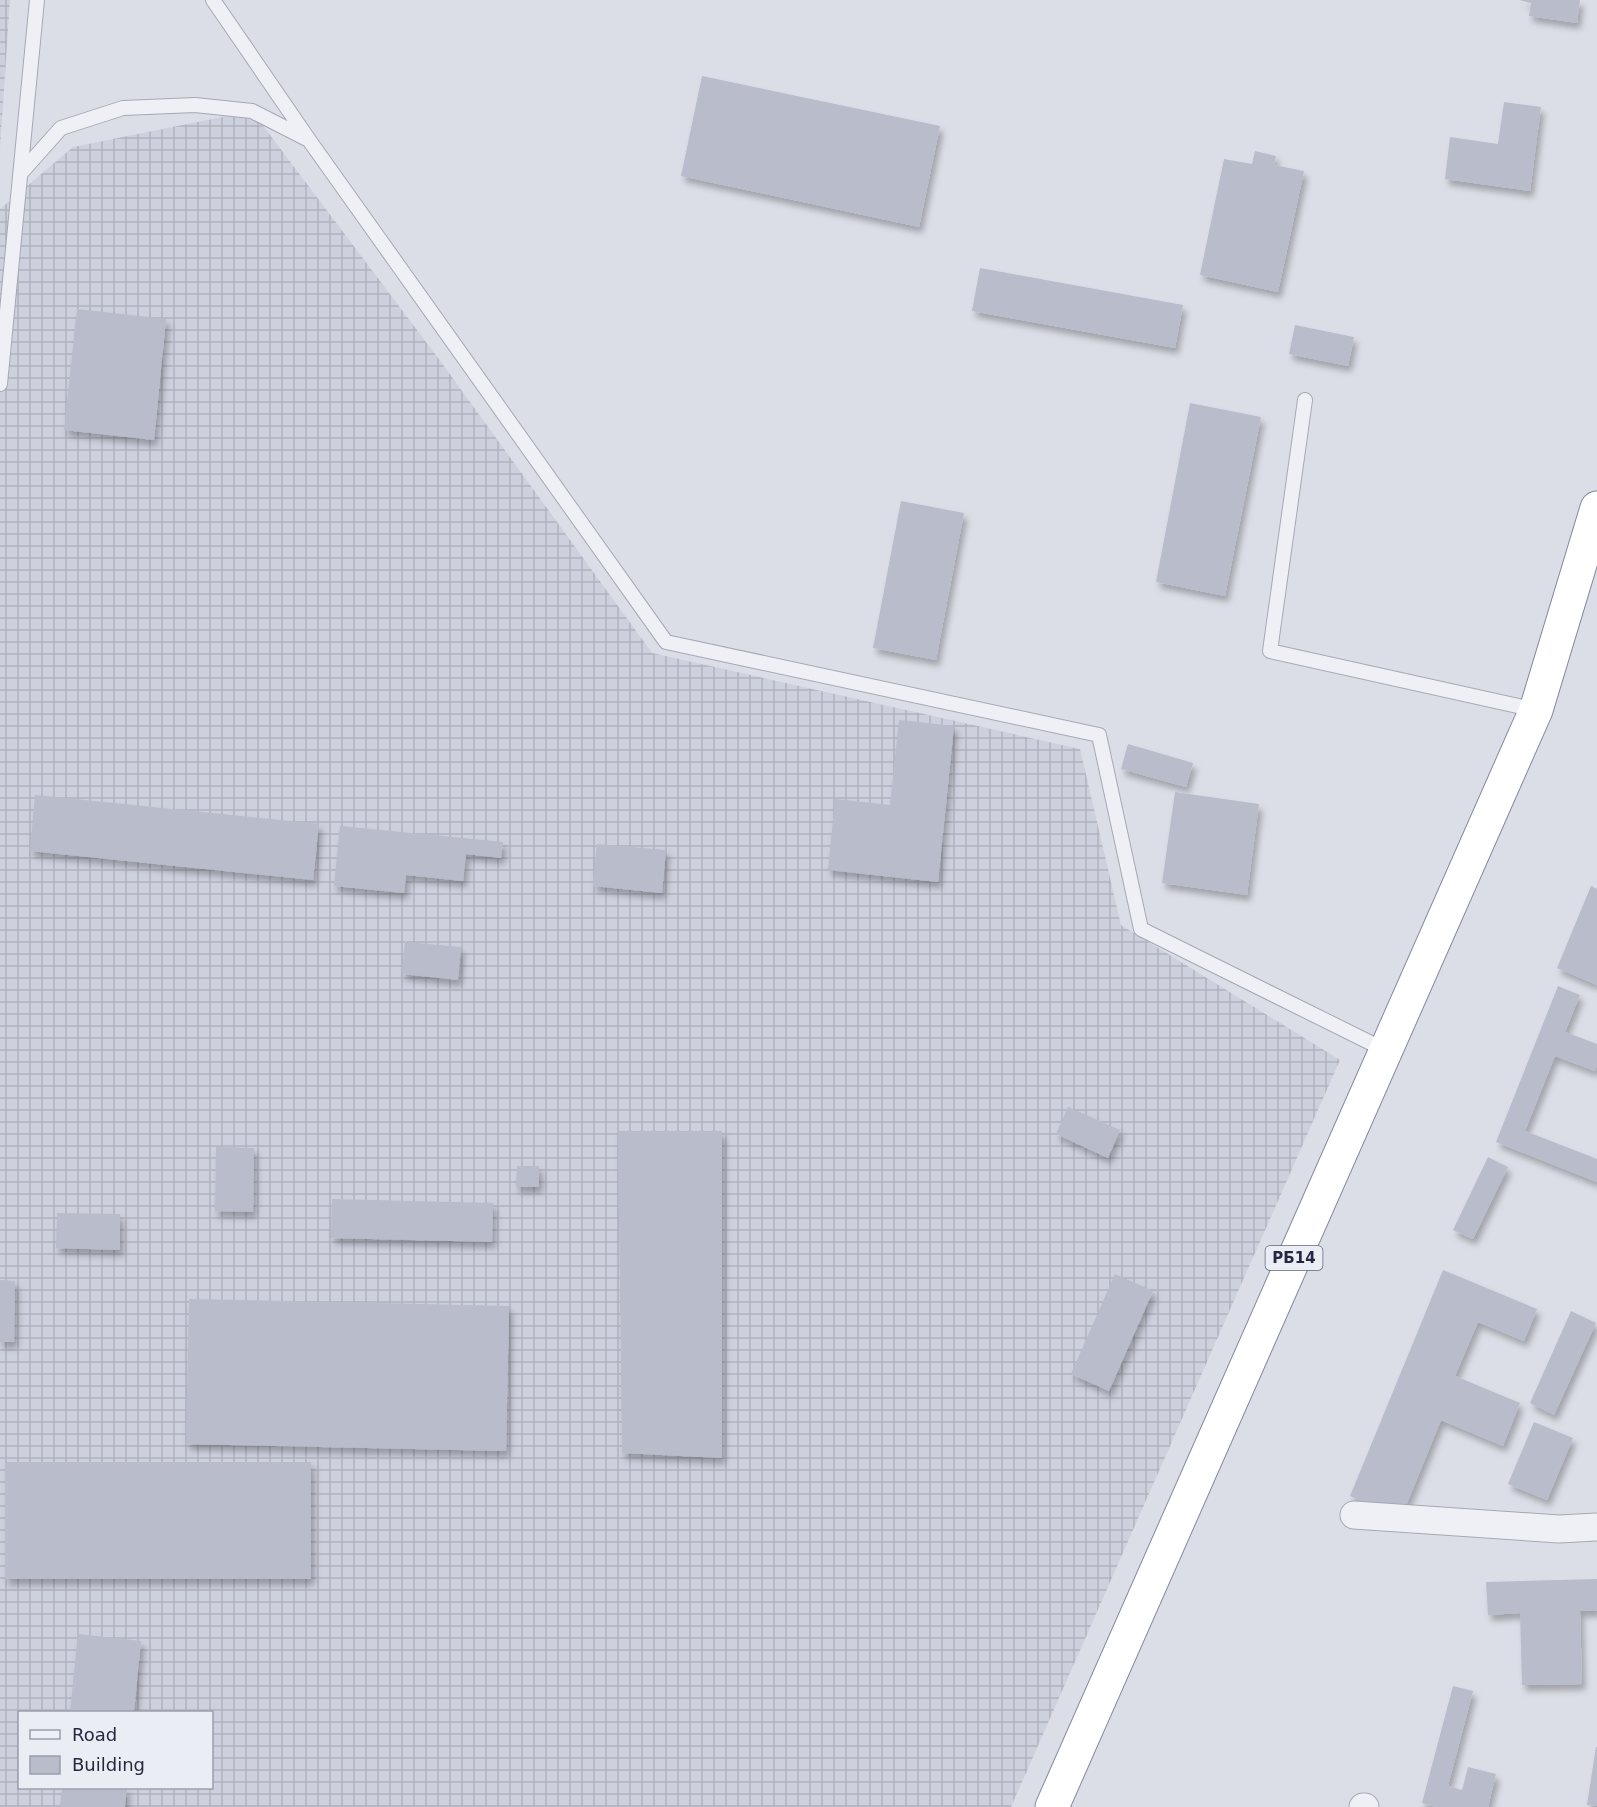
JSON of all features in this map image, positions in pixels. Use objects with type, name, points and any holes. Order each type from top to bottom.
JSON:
[{"type":"highway","name":"РБ14","points":[[1052,1807],[1536,710],[1597,508]]},
{"type":"street","points":[[1354,1515],[1558,1529],[1597,1527]]},
{"type":"lane","points":[[0,384],[37,0]]},
{"type":"lane","points":[[213,0],[309,140],[666,642],[1100,735],[1141,929],[1385,1050]]},
{"type":"lane","points":[[20,174],[61,128],[123,108],[195,105],[252,111],[309,140]]},
{"type":"lane","points":[[1305,400],[1270,651],[1536,710]]},
{"type":"shaded area","points":[[0,0],[10,0],[0,149]]},
{"type":"shaded area","points":[[252,111],[441,362],[652,653],[1080,749],[1121,925],[1340,1060],[1011,1807],[0,1807],[0,209],[73,147]]},
{"type":"building","points":[[1519,0],[1580,0],[1577,23],[1529,16],[1531,3]]},
{"type":"building","points":[[702,76],[940,126],[919,227],[681,176]]},
{"type":"building","points":[[1504,102],[1541,107],[1530,191],[1445,179],[1450,137],[1498,144]]},
{"type":"building","points":[[1255,151],[1276,156],[1274,165],[1304,171],[1278,292],[1200,275],[1224,159],[1252,164]]},
{"type":"building","points":[[980,268],[1183,305],[1175,348],[972,311]]},
{"type":"building","points":[[77,309],[166,319],[154,440],[64,430]]},
{"type":"building","points":[[1295,325],[1354,337],[1348,366],[1289,354]]},
{"type":"building","points":[[1190,403],[1261,417],[1225,596],[1156,582]]},
{"type":"building","points":[[901,501],[964,513],[936,660],[873,648]]},
{"type":"building","points":[[899,720],[954,726],[938,882],[828,870],[835,799],[890,805]]},
{"type":"building","points":[[1128,744],[1193,763],[1186,787],[1121,769]]},
{"type":"building","points":[[1175,792],[1259,804],[1247,895],[1162,883]]},
{"type":"building","points":[[35,795],[319,824],[313,880],[30,851]]},
{"type":"building","points":[[340,826],[503,842],[501,858],[466,854],[463,881],[406,875],[404,893],[334,886]]},
{"type":"building","points":[[597,844],[666,850],[662,893],[593,886]]},
{"type":"building","points":[[1591,886],[1597,889],[1597,985],[1557,968]]},
{"type":"building","points":[[405,942],[461,947],[458,980],[402,974]]},
{"type":"building","points":[[1558,986],[1580,995],[1565,1032],[1597,1044],[1597,1065],[1595,1071],[1555,1056],[1525,1131],[1597,1159],[1597,1182],[1496,1142]]},
{"type":"building","points":[[1068,1107],[1120,1130],[1108,1158],[1056,1134]]},
{"type":"building","points":[[618,1131],[722,1131],[722,1458],[622,1453]]},
{"type":"building","points":[[216,1147],[254,1148],[253,1212],[215,1211]]},
{"type":"building","points":[[1488,1157],[1508,1167],[1473,1239],[1453,1230]]},
{"type":"building","points":[[517,1166],[539,1166],[539,1187],[516,1187]]},
{"type":"building","points":[[332,1199],[493,1203],[492,1242],[331,1238]]},
{"type":"building","points":[[57,1213],[120,1214],[120,1250],[56,1248]]},
{"type":"building","points":[[1443,1270],[1537,1309],[1524,1341],[1478,1322],[1455,1376],[1520,1403],[1503,1446],[1441,1420],[1401,1518],[1350,1496]]},
{"type":"building","points":[[1115,1274],[1153,1291],[1109,1391],[1071,1374]]},
{"type":"building","points":[[0,1280],[15,1281],[14,1342],[0,1342]]},
{"type":"building","points":[[189,1299],[509,1306],[506,1451],[186,1444]]},
{"type":"building","points":[[1571,1311],[1596,1323],[1554,1415],[1530,1403]]},
{"type":"building","points":[[1534,1422],[1573,1438],[1547,1500],[1508,1484]]},
{"type":"building","points":[[5,1462],[311,1462],[311,1579],[5,1579]]},
{"type":"building","points":[[1597,1579],[1597,1611],[1580,1611],[1582,1684],[1522,1685],[1520,1613],[1488,1615],[1486,1582]]},
{"type":"building","points":[[78,1634],[141,1641],[134,1711],[70,1711]]},
{"type":"building","points":[[1453,1686],[1473,1691],[1448,1786],[1462,1790],[1468,1767],[1496,1774],[1488,1807],[1436,1807],[1422,1803]]},
{"type":"building","points":[[1597,1747],[1597,1806],[1587,1805]]},
{"type":"building","points":[[62,1789],[127,1789],[125,1807],[60,1807]]}]
